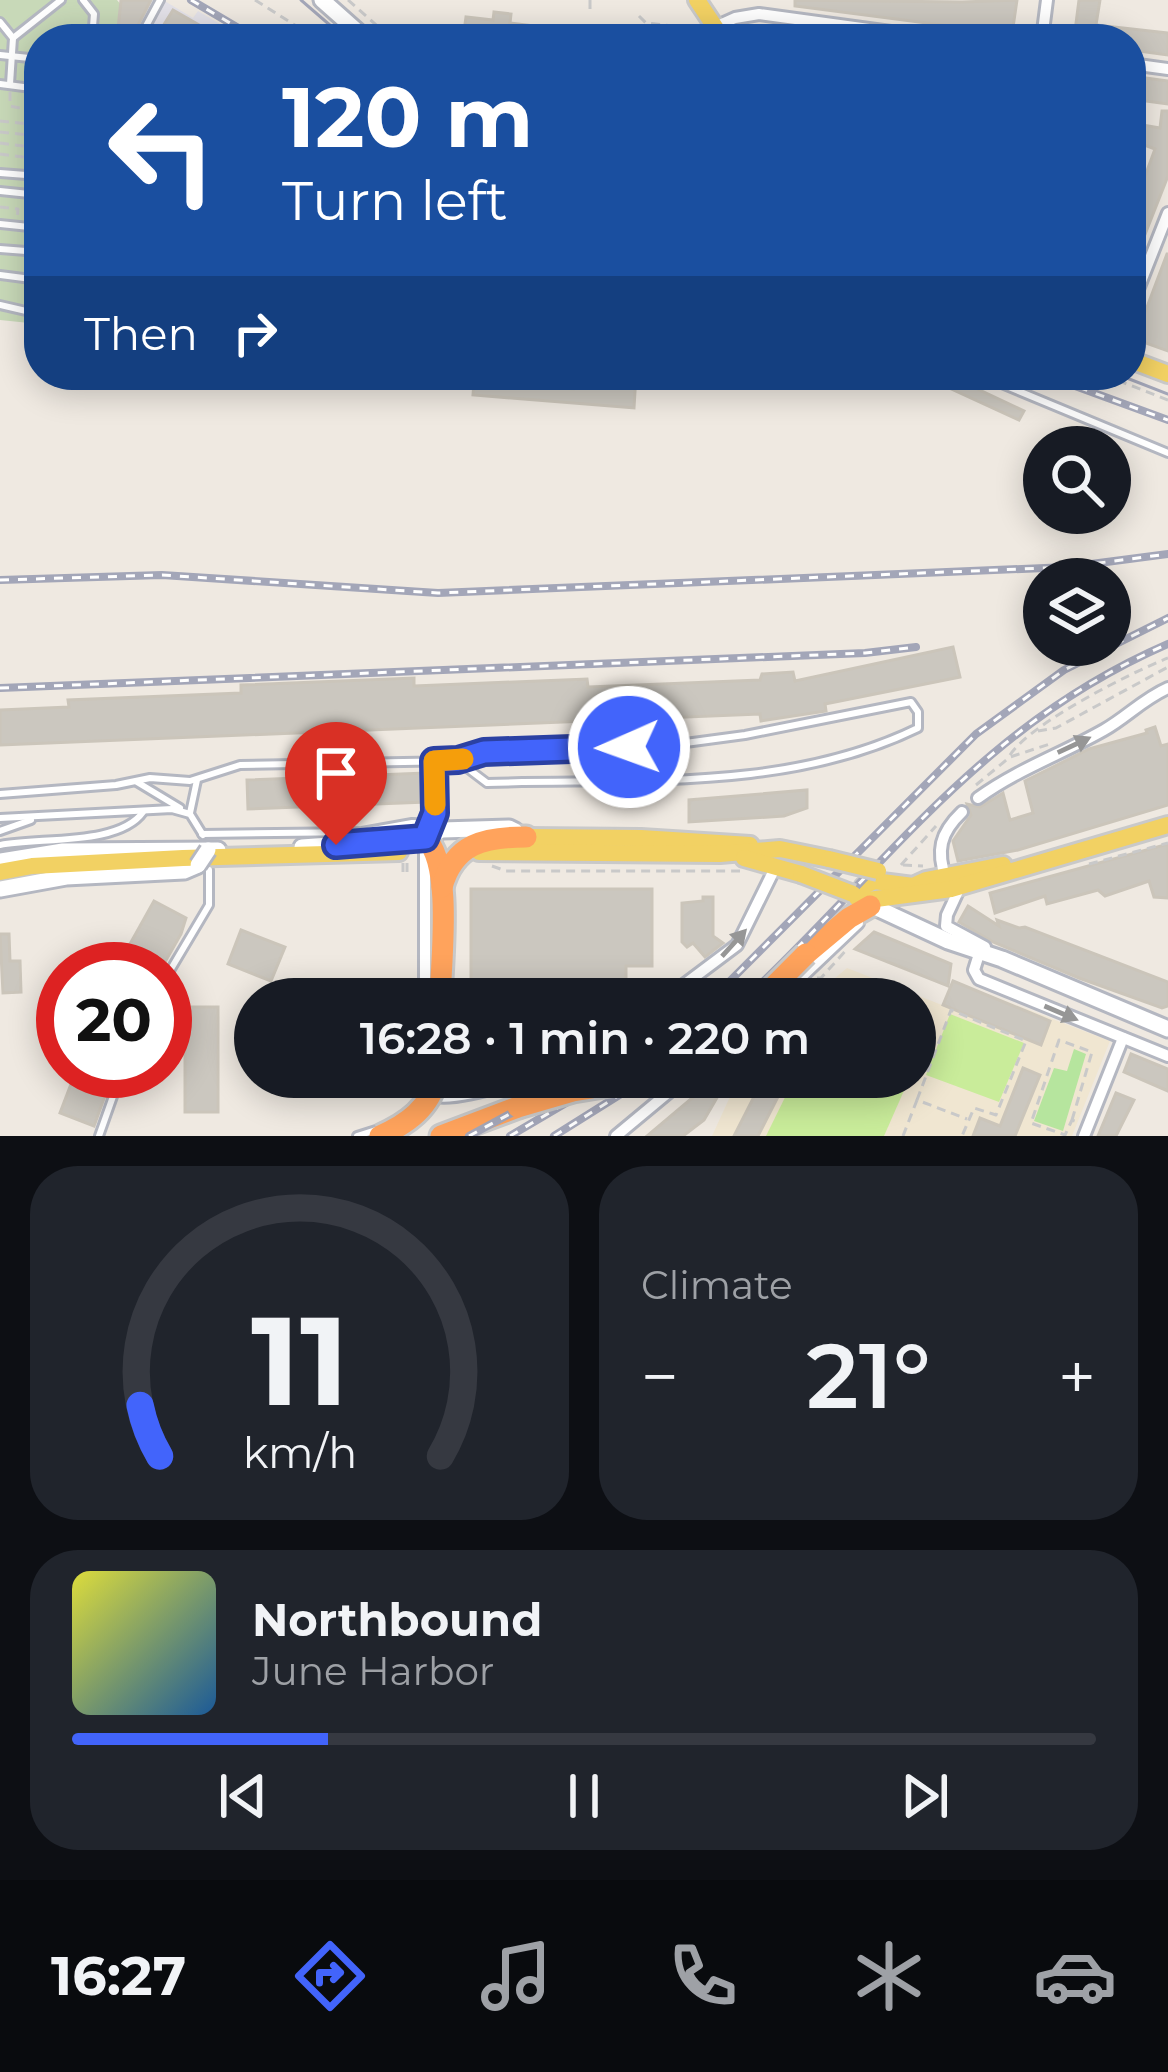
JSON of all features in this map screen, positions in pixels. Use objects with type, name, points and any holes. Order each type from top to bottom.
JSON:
[{"type":"highway","points":[[428,830],[442,888],[440,978]]},
{"type":"highway","points":[[442,888],[452,861],[470,844],[516,837]]},
{"type":"highway","points":[[782,978],[865,902]]},
{"type":"highway","points":[[380,1136],[418,1113],[429,1098]]},
{"type":"highway","points":[[441,1136],[548,1098]]},
{"type":"main road","points":[[516,837],[698,840],[778,857],[801,874],[865,902],[952,888],[1168,825]]},
{"type":"main road","points":[[481,858],[719,854],[829,859],[878,872],[926,873],[952,888]]},
{"type":"main road","points":[[0,881],[83,862],[403,859]]},
{"type":"main road","points":[[829,859],[865,902]]},
{"type":"main road","points":[[865,902],[864,886],[874,881],[914,886],[926,873]]},
{"type":"street","points":[[322,0],[349,24]]},
{"type":"street","points":[[759,14],[761,0]]},
{"type":"street","points":[[729,24],[735,18],[759,14],[832,24]]},
{"type":"street","points":[[1146,269],[1168,213]]},
{"type":"street","points":[[978,798],[1017,772],[1118,721],[1164,684]]},
{"type":"street","points":[[962,812],[941,840],[939,854],[952,888],[946,926],[1002,959],[1168,1029]]},
{"type":"street","points":[[0,861],[63,851],[461,828],[508,828],[516,837]]},
{"type":"street","points":[[425,978],[428,830]]},
{"type":"street","points":[[0,881],[184,871],[204,867],[205,842]]},
{"type":"street","points":[[692,978],[737,945],[778,857]]},
{"type":"street","points":[[865,902],[933,922],[947,915]]},
{"type":"street","points":[[865,902],[980,954],[1002,959]]},
{"type":"street","points":[[800,978],[865,916],[865,902]]},
{"type":"street","points":[[980,954],[974,970],[979,979],[1168,1056]]},
{"type":"street","points":[[1086,1131],[1123,1038]]},
{"type":"street","points":[[616,1136],[662,1098]]},
{"type":"lane","points":[[31,24],[61,0]]},
{"type":"lane","points":[[0,22],[14,38]]},
{"type":"lane","points":[[10,84],[14,38],[24,30]]},
{"type":"lane","points":[[0,55],[24,57]]},
{"type":"lane","points":[[0,84],[24,86]]},
{"type":"lane","points":[[0,224],[24,227]]},
{"type":"lane","points":[[1016,390],[1168,453]]},
{"type":"lane","points":[[0,794],[150,778],[197,780],[240,765],[458,760],[484,752],[663,746],[911,702],[919,720],[918,728],[835,761],[757,775],[487,783],[458,760]]},
{"type":"lane","points":[[428,830],[435,813],[434,761]]},
{"type":"lane","points":[[190,814],[197,780]]},
{"type":"lane","points":[[137,782],[190,814],[205,842]]},
{"type":"lane","points":[[0,818],[172,809],[190,814]]},
{"type":"lane","points":[[0,845],[120,832],[135,824],[144,810]]},
{"type":"lane","points":[[0,831],[40,818]]},
{"type":"lane","points":[[187,942],[209,905],[204,867]]},
{"type":"lane","points":[[99,1136],[112,1098]]},
{"type":"lane","points":[[357,1136],[413,1114],[428,1106],[431,1098]]},
{"type":"path","points":[[255,0],[293,24]]},
{"type":"path","points":[[348,0],[375,24]]},
{"type":"path","points":[[590,0],[590,9]]},
{"type":"path","points":[[639,16],[655,24]]},
{"type":"path","points":[[10,84],[10,106],[24,109]]},
{"type":"path","points":[[0,207],[18,209],[16,226]]},
{"type":"path","points":[[1055,743],[1010,757],[1036,731],[1087,699],[1168,658]]},
{"type":"path","points":[[1036,731],[1056,728],[1168,668]]},
{"type":"path","points":[[1131,696],[1164,684]]},
{"type":"path","points":[[1078,715],[1087,699]]},
{"type":"path","points":[[1101,701],[1118,721]]},
{"type":"path","points":[[481,858],[506,871],[737,871]]},
{"type":"path","points":[[901,865],[926,873]]},
{"type":"path","points":[[821,978],[849,946]]},
{"type":"path","points":[[904,1135],[951,1010],[1026,1041],[996,1115],[974,1108],[961,1136]]},
{"type":"path","points":[[1063,1042],[1066,1033]]},
{"type":"path","points":[[1059,1040],[1092,1052],[1072,1120],[1066,1136],[1031,1123],[1059,1040]]},
{"type":"path","points":[[917,1100],[968,1120]]},
{"type":"path","points":[[1072,1120],[1086,1131]]},
{"type":"shaded area","points":[[128,0],[163,0],[193,18],[198,11],[220,24],[121,24]]},
{"type":"shaded area","points":[[847,968],[873,978],[835,978]]},
{"type":"shaded area","points":[[953,981],[1110,1041],[1072,1136],[712,1136],[729,1098],[936,1098],[936,1003],[942,1005]]},
{"type":"green space","points":[[0,0],[117,0],[121,5],[119,24],[24,24],[24,322],[0,320]]},
{"type":"green space","points":[[950,1014],[1024,1043],[999,1102],[936,1079],[936,1050]]},
{"type":"green space","points":[[1074,1049],[1086,1054],[1063,1131],[1034,1121],[1054,1068],[1067,1071]]},
{"type":"green space","points":[[785,1098],[901,1098],[884,1136],[766,1136]]},
{"type":"building","points":[[121,0],[151,0],[139,24],[119,24]]},
{"type":"building","points":[[795,0],[1017,0],[1013,24],[934,24],[795,6]]},
{"type":"building","points":[[1079,0],[1100,0],[1096,24],[1076,24]]},
{"type":"building","points":[[173,10],[198,24],[164,24]]},
{"type":"building","points":[[494,12],[511,14],[510,23],[518,24],[465,24],[466,17],[493,20]]},
{"type":"building","points":[[1146,31],[1168,33],[1168,55],[1146,52]]},
{"type":"building","points":[[1146,78],[1168,81],[1168,104],[1146,101]]},
{"type":"building","points":[[1162,111],[1168,111],[1168,176],[1146,232],[1146,174],[1155,149],[1146,146],[1146,126],[1160,128]]},
{"type":"building","points":[[1168,254],[1168,351],[1146,343],[1146,310]]},
{"type":"building","points":[[473,390],[635,390],[634,408],[473,395]]},
{"type":"building","points":[[954,390],[980,390],[1024,411],[1019,420]]},
{"type":"building","points":[[953,647],[960,677],[825,704],[826,711],[761,721],[760,714],[0,745],[0,710],[69,707],[68,700],[241,693],[241,685],[414,678],[414,686],[587,679],[588,687],[760,680],[762,674],[793,672],[795,681]]},
{"type":"building","points":[[1155,727],[1161,746],[1168,744],[1168,805],[1018,850],[958,861],[953,841],[971,815],[967,804],[980,807],[1003,793],[1010,820],[1033,813],[1025,781],[1089,749]]},
{"type":"building","points":[[425,773],[426,802],[248,809],[247,780]]},
{"type":"building","points":[[807,790],[807,808],[784,816],[689,822],[689,800]]},
{"type":"building","points":[[1168,844],[1168,898],[1154,897],[1149,881],[1105,896],[1098,890],[1047,904],[1045,896],[995,913],[990,893]]},
{"type":"building","points":[[471,889],[652,889],[652,966],[626,966],[626,978],[471,978]]},
{"type":"building","points":[[703,897],[713,897],[713,936],[723,943],[705,957],[693,943],[687,947],[682,942],[682,903],[703,901]]},
{"type":"building","points":[[154,901],[186,918],[176,942],[131,942]]},
{"type":"building","points":[[968,906],[999,926],[997,920],[1025,927],[1168,982],[1168,1006],[1162,1008],[1079,978],[993,942],[959,922]]},
{"type":"building","points":[[241,930],[285,947],[272,978],[228,964]]},
{"type":"building","points":[[874,932],[951,964],[948,986],[936,978],[855,949]]},
{"type":"building","points":[[0,934],[9,934],[10,961],[20,961],[21,992],[3,993]]},
{"type":"building","points":[[953,981],[1050,1021],[1041,1045],[943,1005]]},
{"type":"building","points":[[192,1007],[218,1007],[218,1112],[185,1112],[185,1098],[192,1098]]},
{"type":"building","points":[[1131,1054],[1168,1069],[1168,1091],[1124,1072]]},
{"type":"building","points":[[1023,1068],[1040,1075],[1015,1136],[973,1136],[980,1118],[1000,1126]]},
{"type":"building","points":[[1116,1093],[1134,1100],[1116,1136],[1098,1136]]},
{"type":"building","points":[[66,1098],[104,1098],[94,1126],[60,1113]]},
{"type":"building","points":[[692,1098],[717,1098],[704,1120],[683,1136],[647,1136]]},
{"type":"building","points":[[753,1098],[777,1098],[758,1136],[734,1136]]},
{"type":"tram line","points":[[301,0],[329,24]]},
{"type":"tram line","points":[[1146,385],[1168,394]]},
{"type":"railway","points":[[191,0],[232,24]]},
{"type":"railway","points":[[1086,390],[1168,420]]},
{"type":"railway","points":[[0,580],[162,575],[438,593],[1068,567],[1168,554]]},
{"type":"railway","points":[[733,978],[976,734],[1064,670],[1168,618]]},
{"type":"railway","points":[[766,978],[989,757],[1101,677],[1168,644]]},
{"type":"railway","points":[[0,688],[865,653],[916,647]]},
{"type":"railway","points":[[469,1136],[539,1098]]},
{"type":"railway","points":[[510,1136],[574,1098]]},
{"type":"railway","points":[[554,1136],[615,1098]]},
{"type":"slow traffic","points":[[435,805],[434,761],[463,759]]},
{"type":"route","points":[[336,845],[425,838],[435,813],[434,761],[484,752],[629,747]]}]
